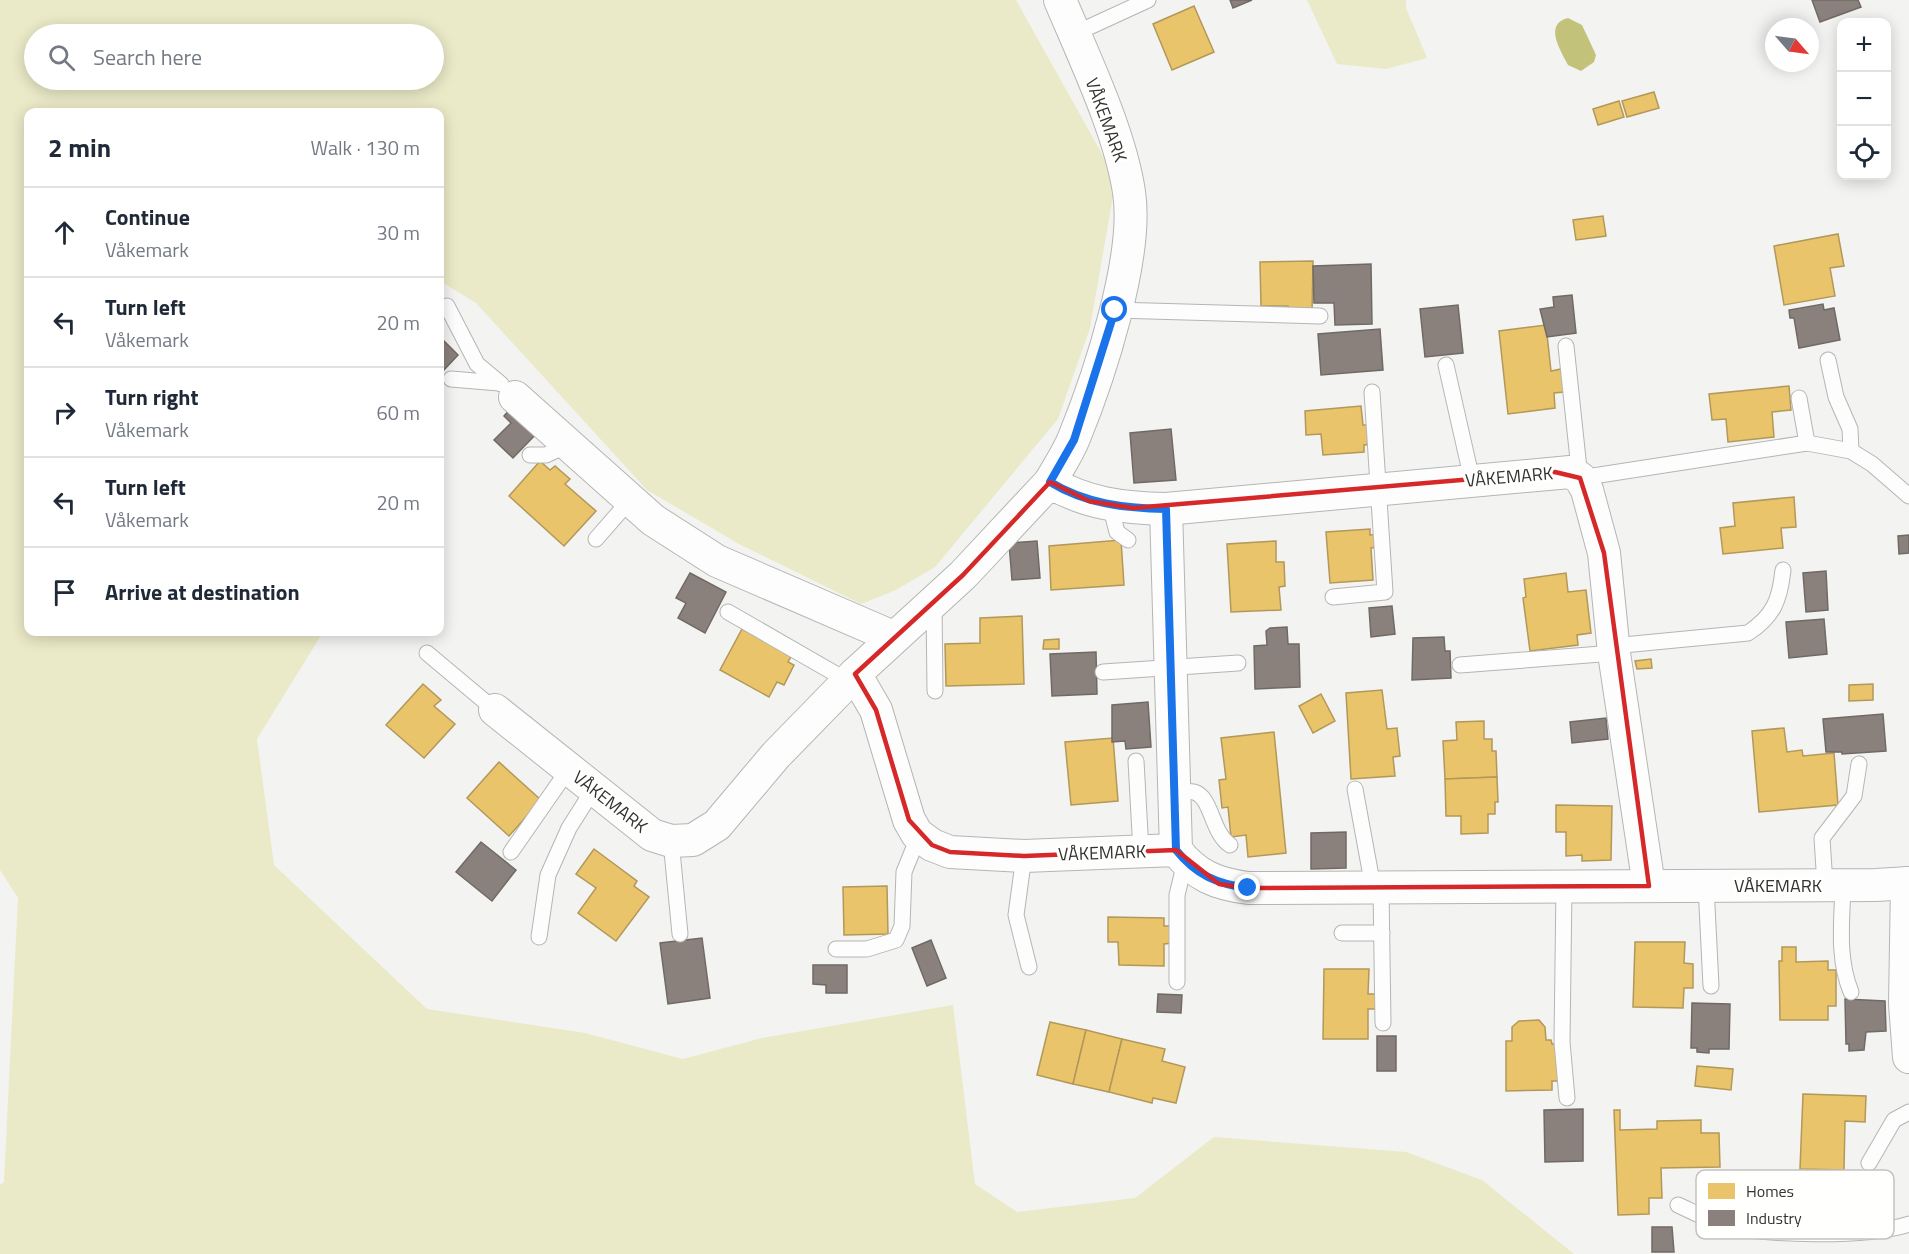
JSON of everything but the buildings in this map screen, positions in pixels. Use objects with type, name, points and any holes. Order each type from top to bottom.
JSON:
[{"type":"street","name":"VÅKEMARK","points":[[495,710],[652,835],[671,841],[693,840],[717,825],[776,755],[893,637],[963,575],[1050,482],[1074,440],[1115,310],[1131,233],[1129,193],[1120,151],[1060,0]]},
{"type":"street","points":[[508,390],[653,520],[717,561],[893,637]]},
{"type":"street","name":"VÅKEMARK","points":[[1050,482],[1089,501],[1133,508],[1166,509],[1562,472],[1570,472],[1580,478],[1587,490],[1604,553],[1613,650],[1649,886]]},
{"type":"street","points":[[1166,509],[1175,792],[1181,856]]},
{"type":"street","points":[[852,677],[876,710],[902,804],[919,835]]},
{"type":"street","name":"VÅKEMARK","points":[[919,835],[932,845],[950,852],[1024,856],[1141,852],[1181,856],[1220,884],[1248,888],[1908,883],[1905,1004],[1909,1057]]},
{"type":"lane","points":[[1074,34],[1148,0]]},
{"type":"lane","points":[[447,306],[477,364],[508,390]]},
{"type":"lane","points":[[1115,310],[1320,316]]},
{"type":"lane","points":[[1566,346],[1580,478],[1808,443],[1851,452],[1872,464],[1909,496]]},
{"type":"lane","points":[[1828,360],[1836,397],[1850,429],[1851,452]]},
{"type":"lane","points":[[1446,365],[1472,480]]},
{"type":"lane","points":[[451,379],[508,390]]},
{"type":"lane","points":[[1333,597],[1385,591],[1372,392]]},
{"type":"lane","points":[[1799,398],[1808,443]]},
{"type":"lane","points":[[530,455],[546,455],[567,445]]},
{"type":"lane","points":[[596,539],[630,500]]},
{"type":"lane","points":[[1110,505],[1117,532],[1128,540]]},
{"type":"lane","points":[[1460,665],[1613,650],[1748,633],[1765,622],[1780,595],[1783,570]]},
{"type":"lane","points":[[934,601],[935,692]]},
{"type":"lane","points":[[728,612],[852,677]]},
{"type":"lane","points":[[427,653],[495,710]]},
{"type":"lane","points":[[1103,672],[1238,663]]},
{"type":"lane","points":[[1136,762],[1141,852]]},
{"type":"lane","points":[[1851,992],[1844,975],[1834,885],[1822,838],[1854,796],[1859,764]]},
{"type":"lane","points":[[511,852],[568,770]]},
{"type":"lane","points":[[1355,789],[1377,887],[1382,933],[1383,1023]]},
{"type":"lane","points":[[539,937],[548,875],[569,828],[593,790]]},
{"type":"lane","points":[[1175,792],[1195,792],[1205,800],[1221,839],[1230,844]]},
{"type":"lane","points":[[836,949],[867,949],[896,940],[902,926],[904,872],[919,835]]},
{"type":"lane","points":[[671,841],[680,934]]},
{"type":"lane","points":[[1024,856],[1016,915],[1029,967]]},
{"type":"lane","points":[[1177,982],[1177,895],[1181,856]]},
{"type":"lane","points":[[1564,886],[1562,1042],[1567,1098]]},
{"type":"lane","points":[[1706,886],[1711,986]]},
{"type":"lane","points":[[1342,933],[1382,933]]},
{"type":"lane","points":[[1869,1163],[1894,1120],[1909,1112]]},
{"type":"lane","points":[[1678,1205],[1696,1213]]},
{"type":"lane","points":[[1894,1229],[1909,1224]]},
{"type":"highlighted area","points":[[1555,472],[1580,478],[1604,553],[1649,886],[1248,888],[1219,884],[1176,850],[1024,856],[950,852],[932,845],[909,820],[876,710],[855,674],[963,575],[1050,482],[1089,501],[1133,508]]},
{"type":"green space","points":[[0,0],[1016,0],[1116,179],[1090,328],[1058,419],[935,567],[896,590],[861,604],[739,544],[647,490],[476,303],[444,283],[444,108],[24,108],[24,636],[321,636],[257,739],[274,865],[427,1009],[585,1033],[683,1059],[762,1038],[953,1005],[975,1184],[1017,1212],[1135,1198],[1214,1137],[1406,1152],[1482,1180],[1574,1254],[0,1254],[0,1185],[4,1182],[18,898],[0,870]]},
{"type":"green space","points":[[1307,0],[1406,0],[1406,8],[1427,58],[1386,69],[1337,64]]},
{"type":"shaded area","points":[[1568,18],[1582,25],[1596,55],[1594,62],[1581,71],[1568,65],[1556,38],[1556,26]]},
{"type":"route","points":[[1115,310],[1074,440],[1050,482],[1067,493],[1089,501],[1133,508],[1166,509],[1176,850],[1185,862],[1220,884],[1248,888]]}]
